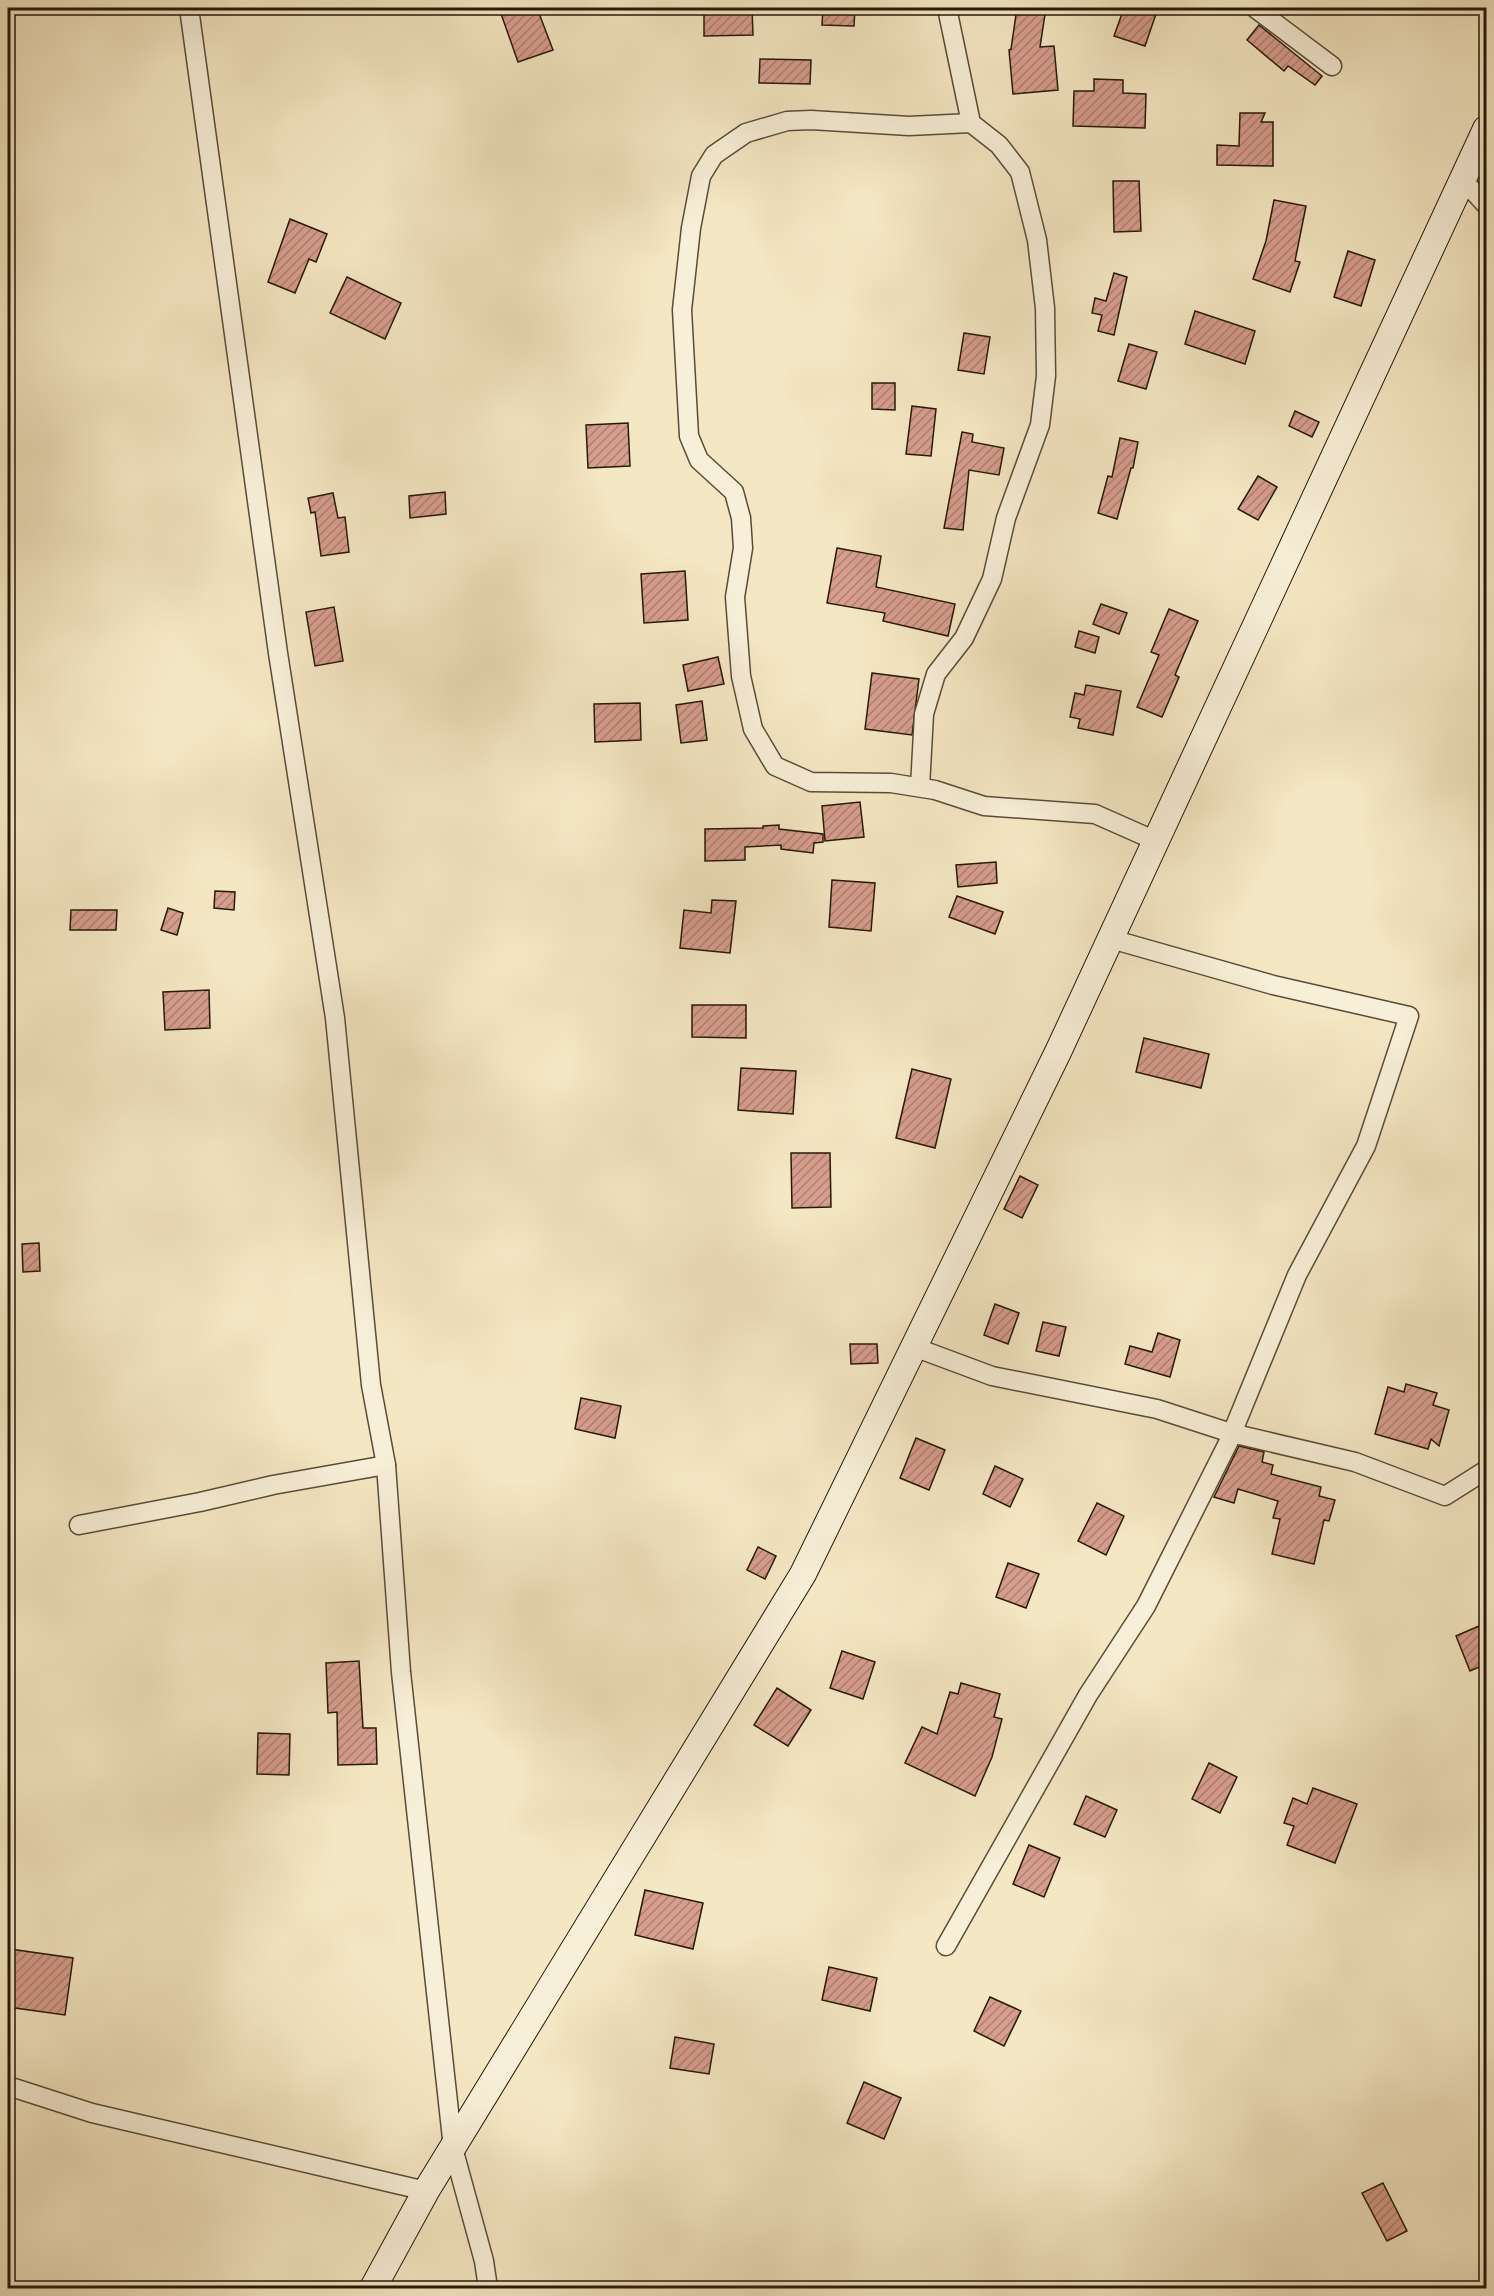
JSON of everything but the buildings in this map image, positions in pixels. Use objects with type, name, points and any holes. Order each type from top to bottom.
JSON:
[{"type":"main road","points":[[373,2289],[426,2191],[803,1574],[1058,1052],[1486,129]]},
{"type":"street","points":[[189,8],[279,653],[335,1018],[372,1385],[386,1465],[401,1672],[453,2148],[484,2261],[488,2289]]},
{"type":"street","points":[[920,787],[924,714],[936,674],[964,638],[992,579],[1006,518],[1040,425],[1046,376],[1045,308],[1037,240],[1020,171],[999,145],[971,123],[947,8]]},
{"type":"street","points":[[1255,8],[1332,66]]},
{"type":"street","points":[[971,123],[909,126],[811,120],[787,121],[746,133],[714,155],[700,176],[691,228],[682,310],[689,436],[699,460],[734,492],[741,518],[743,548],[735,597],[741,676],[753,729],[775,766],[811,782],[891,783],[935,790],[984,806],[1095,814],[1156,841]]},
{"type":"street","points":[[1463,180],[1486,205]]},
{"type":"street","points":[[946,1946],[1088,1695],[1146,1606],[1231,1433],[1297,1275],[1366,1146],[1409,1016],[1273,985],[1111,939]]},
{"type":"street","points":[[914,1347],[992,1376],[1157,1409],[1231,1433],[1355,1462],[1445,1496],[1486,1470]]},
{"type":"street","points":[[79,1526],[178,1507],[273,1485],[386,1465]]},
{"type":"street","points":[[8,2086],[92,2113],[426,2191]]}]
